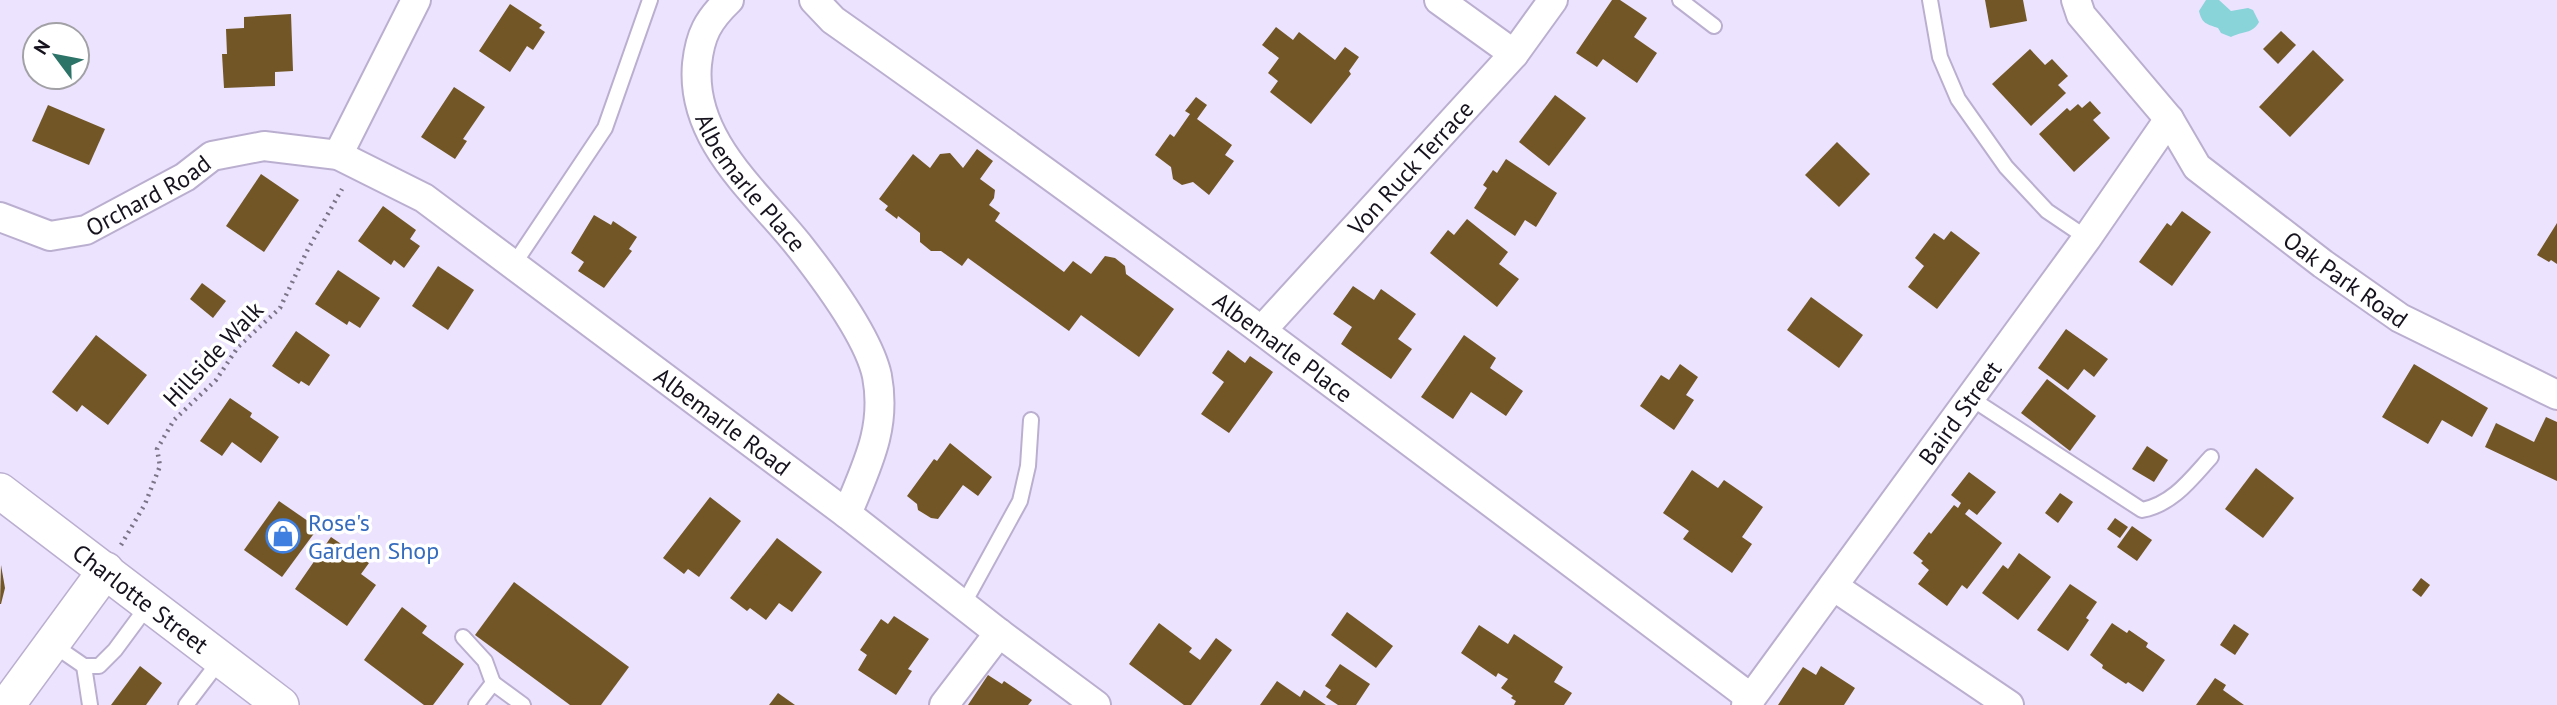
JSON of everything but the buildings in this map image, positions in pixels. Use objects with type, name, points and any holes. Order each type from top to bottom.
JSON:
[{"type":"street","points":[[347,159],[416,0]]},
{"type":"street","name":"Albemarle Place","points":[[729,0],[714,14],[699,42],[696,79],[704,115],[717,146],[751,191],[801,248],[844,309],[863,342],[876,375],[880,422],[870,458],[847,514]]},
{"type":"street","name":"Albemarle Place","points":[[814,0],[833,20],[1000,138],[1262,330],[1748,702]]},
{"type":"street","points":[[1439,0],[1514,54]]},
{"type":"street","name":"Von Ruck Terrace","points":[[1262,330],[1514,54],[1553,0]]},
{"type":"street","name":"Oak Park Road","points":[[2076,0],[2081,15],[2169,119],[2197,167],[2323,264],[2400,318],[2557,396]]},
{"type":"street","name":"Baird Street","points":[[1748,702],[2087,238],[2169,119]]},
{"type":"street","name":"Orchard Road","points":[[0,217],[50,236],[86,230],[185,177],[212,156],[264,146],[347,159]]},
{"type":"street","name":"Albemarle Road","points":[[347,159],[424,198],[847,514],[1096,705]]},
{"type":"street","name":"Charlotte Street","points":[[0,491],[281,705]]},
{"type":"street","points":[[7,705],[106,570]]},
{"type":"street","points":[[1833,586],[2009,705]]},
{"type":"street","points":[[944,705],[999,633]]},
{"type":"lane","points":[[514,264],[605,128],[650,0]]},
{"type":"lane","points":[[1680,0],[1714,26]]},
{"type":"lane","points":[[1930,0],[1940,57],[1958,99],[2006,167],[2047,211],[2087,238]]},
{"type":"lane","points":[[1969,397],[2142,510],[2164,502],[2179,491],[2211,457]]},
{"type":"lane","points":[[963,605],[1020,501],[1028,466],[1031,420]]},
{"type":"lane","points":[[51,643],[84,666],[99,666],[115,650],[150,603]]},
{"type":"lane","points":[[463,637],[485,661],[492,683],[523,705]]},
{"type":"lane","points":[[186,705],[221,658]]},
{"type":"lane","points":[[84,666],[90,705]]},
{"type":"lane","points":[[476,705],[492,683]]},
{"type":"path","name":"Hillside Walk","points":[[106,570],[145,504],[160,466],[157,449],[174,420],[216,380],[238,347],[280,308],[347,159]]},
{"type":"shaded area","points":[[2206,0],[2219,0],[2231,11],[2248,8],[2253,10],[2259,22],[2250,30],[2231,37],[2221,33],[2218,28],[2202,19],[2199,11]]},
{"type":"place","name":"Rose's Garden Shop","points":[[283,536]]}]
